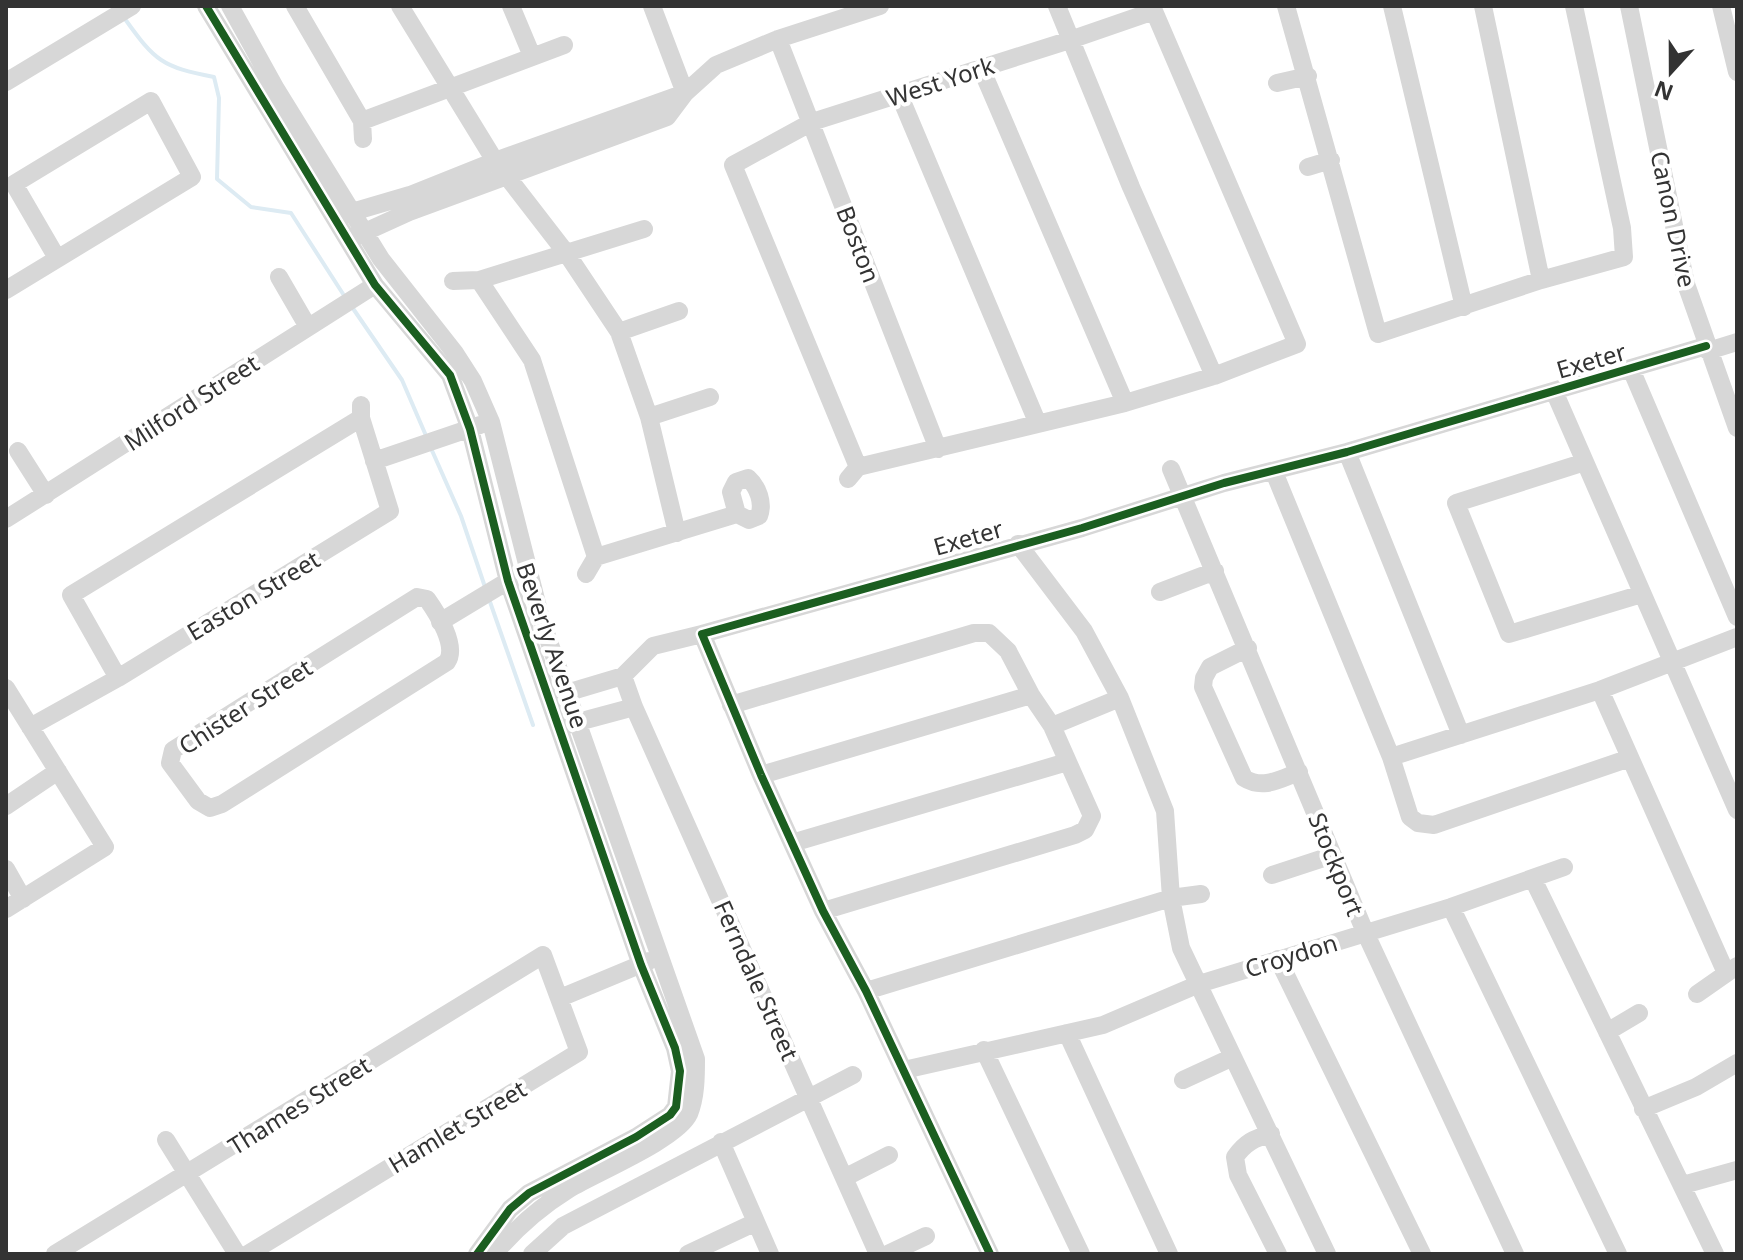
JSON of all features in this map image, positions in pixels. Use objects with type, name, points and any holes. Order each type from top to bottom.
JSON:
[{"type":"street","name":"Beverly Avenue","points":[[206,6],[305,171],[344,215]]},
{"type":"street","name":"Beverly Avenue","points":[[230,6],[356,236],[375,285],[450,375],[470,429],[502,584],[558,695]]},
{"type":"street","points":[[295,6],[363,130],[448,87],[564,45]]},
{"type":"street","points":[[400,6],[495,161],[567,254],[619,332],[649,417],[677,533]]},
{"type":"street","points":[[511,6],[532,56]]},
{"type":"street","points":[[652,6],[685,93]]},
{"type":"street","points":[[356,236],[409,212],[667,117],[685,93],[716,65],[778,39],[880,6]]},
{"type":"street","points":[[938,449],[1125,403],[1214,376],[1131,187],[1057,6]]},
{"type":"street","points":[[1286,6],[1378,334],[1541,280],[1624,257],[1622,228],[1574,6]]},
{"type":"street","points":[[1392,6],[1464,307]]},
{"type":"street","points":[[1483,6],[1541,280]]},
{"type":"street","name":"Canon Drive","points":[[1629,6],[1686,284],[1737,428]]},
{"type":"street","points":[[1721,6],[1737,72]]},
{"type":"street","points":[[6,82],[125,10]]},
{"type":"street","name":"West York","points":[[938,449],[853,473],[754,240],[725,162],[812,122],[1154,11],[1302,347],[1214,376]]},
{"type":"street","name":"Boston","points":[[778,39],[938,449]]},
{"type":"street","points":[[981,68],[1125,403]]},
{"type":"street","points":[[1277,83],[1308,76]]},
{"type":"street","points":[[344,215],[410,195],[685,93]]},
{"type":"street","points":[[899,94],[1038,424]]},
{"type":"street","points":[[6,290],[192,177],[151,101],[14,184],[57,258]]},
{"type":"street","points":[[1308,167],[1331,160]]},
{"type":"street","points":[[453,281],[479,280],[644,229]]},
{"type":"street","name":"Beverly Avenue","points":[[356,236],[381,259],[455,353],[473,381],[491,422],[558,695],[641,965],[675,1048],[680,1071],[676,1107],[655,1126],[529,1193],[510,1209],[477,1254]]},
{"type":"street","points":[[279,277],[308,327]]},
{"type":"street","points":[[479,280],[532,360],[596,557]]},
{"type":"street","name":"Milford Street","points":[[6,519],[375,285]]},
{"type":"street","points":[[619,332],[679,311]]},
{"type":"street","name":"Exeter","points":[[623,676],[653,646],[1082,528],[1184,495],[1347,452],[1631,369],[1737,342]]},
{"type":"street","points":[[1631,369],[1737,617]]},
{"type":"street","points":[[1554,391],[1737,810]]},
{"type":"street","points":[[649,417],[710,397]]},
{"type":"street","name":"Easton Street","points":[[30,727],[118,678],[393,513],[374,461],[361,411],[71,595],[118,678]]},
{"type":"street","points":[[374,461],[491,422]]},
{"type":"street","points":[[18,451],[46,495]]},
{"type":"street","points":[[1347,452],[1461,735]]},
{"type":"street","points":[[1585,462],[1456,503],[1509,634],[1642,594]]},
{"type":"street","name":"Stockport","points":[[1171,469],[1365,932],[1515,1254]]},
{"type":"street","points":[[1274,472],[1391,757],[1410,817],[1426,825],[1434,825],[1630,758]]},
{"type":"street","points":[[586,574],[596,557],[737,514]]},
{"type":"street","points":[[1018,544],[1084,631],[1120,698],[1165,811],[1171,898],[1181,948],[1327,1254]]},
{"type":"street","points":[[1160,592],[1215,571]]},
{"type":"street","points":[[440,622],[502,584]]},
{"type":"street","name":"Chister Street","points":[[417,597],[427,599],[440,622],[451,646],[451,656],[447,662],[216,807],[204,806],[170,763],[170,756],[178,747],[417,597]]},
{"type":"street","points":[[731,705],[974,633],[989,633],[1008,651],[1031,695],[1052,726],[1092,816],[1085,830],[823,911]]},
{"type":"street","points":[[702,634],[823,911],[866,991],[990,1254]]},
{"type":"street","points":[[1391,757],[1600,690],[1737,637]]},
{"type":"street","points":[[1248,648],[1210,667],[1203,687],[1207,698],[1244,778],[1265,785],[1299,772]]},
{"type":"street","points":[[558,695],[623,676]]},
{"type":"street","name":"Ferndale Street","points":[[623,676],[634,707],[878,1254]]},
{"type":"street","points":[[6,688],[105,847],[6,909]]},
{"type":"street","points":[[1600,690],[1732,969],[1697,994]]},
{"type":"street","points":[[761,775],[1031,695]]},
{"type":"street","points":[[1052,726],[1120,698]]},
{"type":"street","points":[[568,725],[634,707]]},
{"type":"street","name":"Beverly Avenue","points":[[494,1254],[530,1215],[568,1190],[666,1137],[689,1114],[696,1083],[696,1059],[568,725]]},
{"type":"street","points":[[792,843],[1067,762]]},
{"type":"street","points":[[6,806],[58,771]]},
{"type":"street","points":[[1272,875],[1333,855]]},
{"type":"street","name":"Croydon","points":[[904,1070],[1103,1025],[1199,984],[1451,907],[1564,867]]},
{"type":"street","points":[[6,869],[23,899]]},
{"type":"street","points":[[1533,879],[1715,1254]]},
{"type":"street","points":[[866,991],[1171,898],[1201,894]]},
{"type":"street","points":[[1451,907],[1618,1254]]},
{"type":"street","name":"Hamlet Street","points":[[248,1254],[579,1052],[543,955]]},
{"type":"street","name":"Thames Street","points":[[55,1254],[543,955]]},
{"type":"street","points":[[560,998],[659,956]]},
{"type":"street","points":[[1278,959],[1422,1254]]},
{"type":"street","points":[[1607,1032],[1639,1013]]},
{"type":"street","points":[[1067,1033],[1169,1254]]},
{"type":"street","points":[[984,1050],[1081,1254]]},
{"type":"street","points":[[1183,1080],[1233,1057]]},
{"type":"street","points":[[1643,1109],[1696,1087],[1737,1063]]},
{"type":"street","points":[[532,1254],[563,1226],[853,1075]]},
{"type":"street","points":[[1271,1134],[1254,1137],[1243,1145],[1235,1157],[1238,1175],[1278,1254]]},
{"type":"street","points":[[166,1140],[237,1254]]},
{"type":"street","points":[[721,1142],[770,1254]]},
{"type":"street","points":[[844,1178],[889,1155]]},
{"type":"street","points":[[1683,1185],[1737,1170]]},
{"type":"street","points":[[688,1254],[756,1222]]},
{"type":"street","points":[[888,1254],[926,1236]]},
{"type":"waterway","points":[[125,19],[161,60],[182,70],[214,77],[219,98],[217,179],[251,207],[291,213],[345,297]]},
{"type":"waterway","points":[[352,307],[402,380],[427,438]]},
{"type":"waterway","points":[[430,446],[461,516],[485,587]]},
{"type":"waterway","points":[[489,599],[533,725]]},
{"type":"cycle path","points":[[206,6],[375,285],[450,375],[470,429],[508,581],[641,965],[675,1048],[680,1071],[676,1107],[670,1115],[636,1137],[529,1193],[510,1209],[477,1254]]},
{"type":"cycle path","points":[[990,1254],[866,991],[823,911],[702,634],[1082,528],[1224,483],[1347,452],[1706,346]]}]
